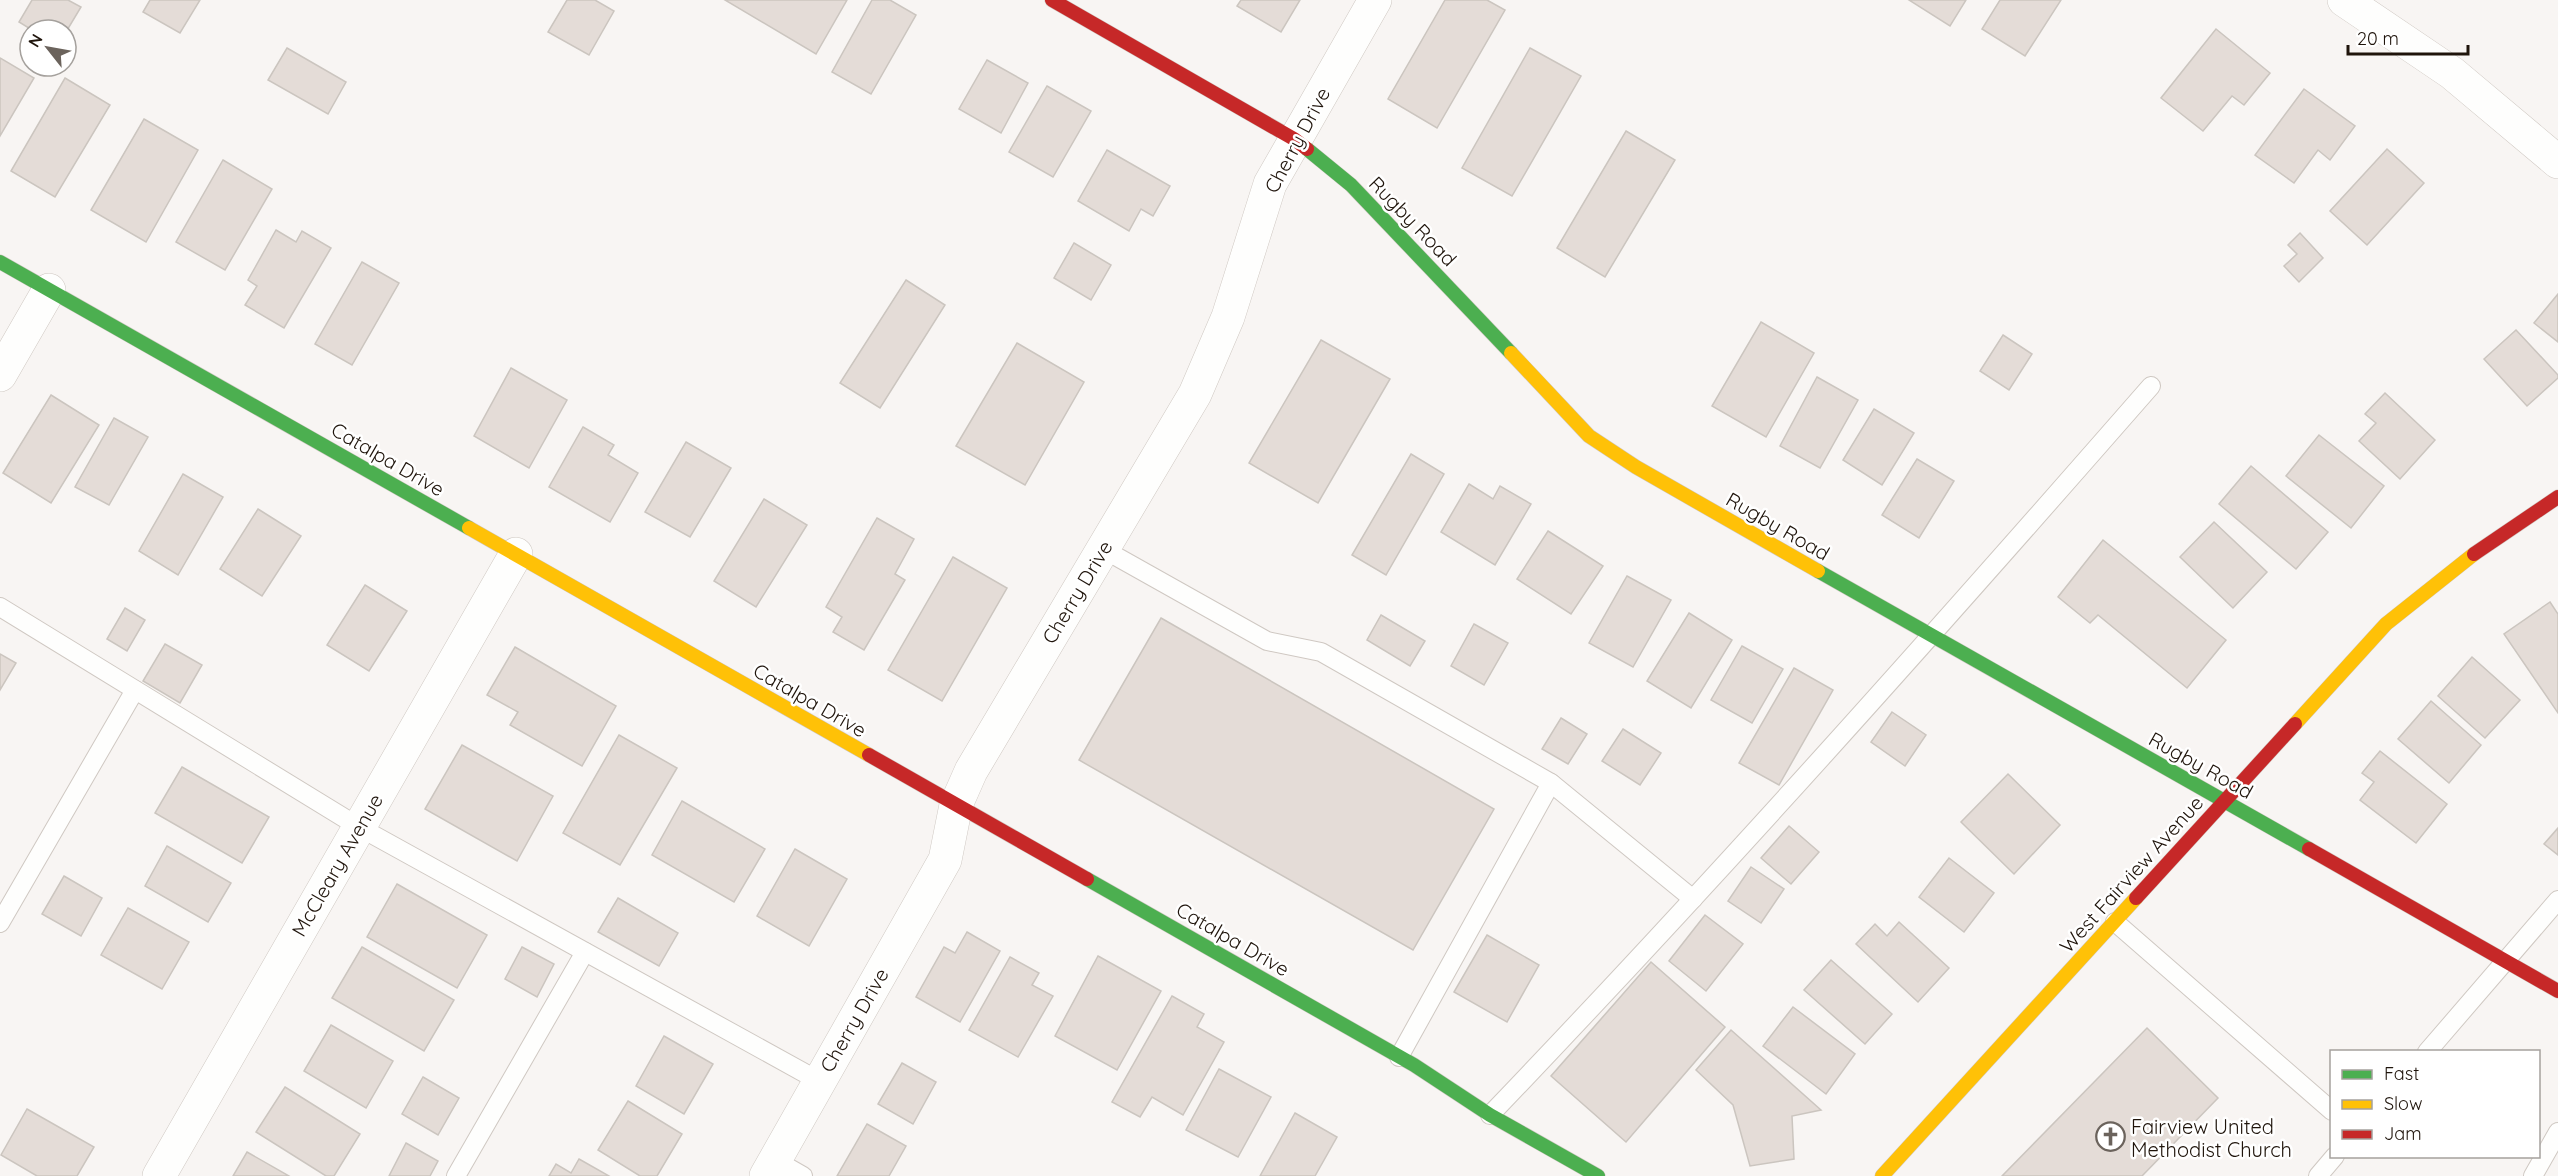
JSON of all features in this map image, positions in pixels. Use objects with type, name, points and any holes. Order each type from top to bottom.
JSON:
[{"type":"street","name":"Rugby Road","points":[[1052,0],[1294,138],[1351,185],[1589,436],[1636,467],[2558,991]]},
{"type":"street","name":"Cherry Drive","points":[[770,1168],[945,860],[956,806],[971,771],[1195,394],[1236,295],[1270,184],[1294,138],[1375,0]]},
{"type":"street","points":[[2344,0],[2452,74],[2558,162]]},
{"type":"street","name":"Catalpa Drive","points":[[0,262],[1399,1057],[1490,1115],[1598,1176]]},
{"type":"street","points":[[0,375],[49,290]]},
{"type":"street","name":"West Fairview Avenue","points":[[1882,1176],[2386,624],[2424,590],[2472,554],[2558,497]]},
{"type":"street","name":"McCleary Avenue","points":[[159,1176],[516,554]]},
{"type":"lane","points":[[1490,1115],[1693,899],[1932,637],[2151,386]]},
{"type":"lane","points":[[1103,549],[1267,640],[1321,652],[1551,783],[1693,899]]},
{"type":"lane","points":[[0,607],[359,827],[819,1081]]},
{"type":"lane","points":[[0,923],[135,690]]},
{"type":"lane","points":[[1399,1057],[1551,783]]},
{"type":"lane","points":[[2429,1050],[2558,900]]},
{"type":"lane","points":[[2115,922],[2330,1110]]},
{"type":"lane","points":[[456,1176],[585,952]]},
{"type":"lane","points":[[2533,1176],[2558,1132]]},
{"type":"lane","points":[[2318,1176],[2334,1158]]},
{"type":"lane","points":[[770,1168],[803,1176]]},
{"type":"building","points":[[32,0],[68,0],[81,7],[74,18],[21,18]]},
{"type":"building","points":[[150,0],[200,0],[180,33],[143,12]]},
{"type":"building","points":[[567,0],[595,0],[614,11],[589,55],[548,32]]},
{"type":"building","points":[[725,0],[847,0],[816,54]]},
{"type":"building","points":[[872,0],[890,0],[916,15],[871,94],[832,72]]},
{"type":"building","points":[[1241,0],[1300,0],[1281,32],[1237,6]]},
{"type":"building","points":[[1445,0],[1487,0],[1505,10],[1437,128],[1388,99]]},
{"type":"building","points":[[1909,0],[1966,0],[1950,26]]},
{"type":"building","points":[[2000,0],[2061,0],[2025,56],[1982,29]]},
{"type":"building","points":[[2216,29],[2270,73],[2244,105],[2232,96],[2203,131],[2161,98]]},
{"type":"building","points":[[287,48],[346,82],[328,114],[268,80]]},
{"type":"building","points":[[1530,48],[1581,76],[1512,196],[1462,168]]},
{"type":"building","points":[[0,58],[18,69],[18,78],[34,78],[0,136]]},
{"type":"building","points":[[987,60],[1028,83],[1001,133],[959,109]]},
{"type":"building","points":[[65,78],[110,105],[55,197],[11,171]]},
{"type":"building","points":[[1047,86],[1091,111],[1053,177],[1009,152]]},
{"type":"building","points":[[2304,89],[2355,126],[2330,160],[2318,150],[2294,183],[2255,155]]},
{"type":"building","points":[[144,119],[198,150],[146,242],[91,210]]},
{"type":"building","points":[[1626,131],[1675,160],[1605,277],[1557,248]]},
{"type":"building","points":[[2387,149],[2424,183],[2367,245],[2330,211]]},
{"type":"building","points":[[1107,150],[1170,186],[1153,216],[1141,209],[1129,231],[1078,201]]},
{"type":"building","points":[[223,160],[272,189],[225,270],[176,242]]},
{"type":"building","points":[[276,230],[296,242],[302,231],[331,248],[284,328],[245,305],[257,286],[248,280]]},
{"type":"building","points":[[2300,233],[2323,258],[2299,282],[2284,266],[2297,254],[2288,245]]},
{"type":"building","points":[[1074,243],[1111,265],[1091,300],[1054,278]]},
{"type":"building","points":[[362,262],[399,283],[352,365],[315,344]]},
{"type":"building","points":[[906,280],[945,305],[880,408],[840,383]]},
{"type":"building","points":[[2558,294],[2558,342],[2534,323]]},
{"type":"building","points":[[1761,322],[1814,353],[1766,437],[1712,406]]},
{"type":"building","points":[[2516,330],[2558,375],[2558,378],[2527,406],[2484,359]]},
{"type":"building","points":[[2003,335],[2032,354],[2009,390],[1980,371]]},
{"type":"building","points":[[1321,340],[1390,379],[1318,503],[1249,463]]},
{"type":"building","points":[[1017,343],[1084,382],[1025,485],[956,446]]},
{"type":"building","points":[[511,368],[567,400],[529,468],[474,436]]},
{"type":"building","points":[[1817,377],[1858,400],[1820,468],[1780,446]]},
{"type":"building","points":[[2385,393],[2435,440],[2400,479],[2359,441],[2376,423],[2365,414]]},
{"type":"building","points":[[51,395],[99,425],[51,503],[3,473]]},
{"type":"building","points":[[1874,409],[1914,433],[1882,485],[1843,460]]},
{"type":"building","points":[[114,418],[148,437],[109,505],[75,487]]},
{"type":"building","points":[[583,427],[614,445],[608,455],[638,473],[610,522],[549,487]]},
{"type":"building","points":[[2319,435],[2384,486],[2351,528],[2286,476]]},
{"type":"building","points":[[686,442],[731,468],[690,537],[645,512]]},
{"type":"building","points":[[1411,454],[1444,474],[1386,575],[1352,555]]},
{"type":"building","points":[[1917,459],[1954,481],[1919,538],[1882,515]]},
{"type":"building","points":[[2251,466],[2328,532],[2296,569],[2219,504]]},
{"type":"building","points":[[183,474],[223,497],[178,575],[139,551]]},
{"type":"building","points":[[1469,484],[1493,499],[1500,486],[1531,504],[1495,565],[1441,532]]},
{"type":"building","points":[[764,499],[807,525],[756,607],[714,581]]},
{"type":"building","points":[[258,509],[301,536],[262,596],[220,569]]},
{"type":"building","points":[[877,518],[914,539],[895,574],[905,580],[864,650],[833,632],[842,617],[826,607]]},
{"type":"building","points":[[2214,522],[2267,572],[2233,608],[2180,557]]},
{"type":"building","points":[[1548,531],[1603,566],[1571,614],[1517,579]]},
{"type":"building","points":[[2103,540],[2226,640],[2187,688],[2098,615],[2090,623],[2058,597]]},
{"type":"building","points":[[953,557],[1007,588],[942,701],[888,670]]},
{"type":"building","points":[[1627,576],[1671,600],[1633,667],[1589,643]]},
{"type":"building","points":[[365,585],[407,611],[369,671],[327,645]]},
{"type":"building","points":[[2550,602],[2558,614],[2558,713],[2504,634]]},
{"type":"building","points":[[125,608],[145,620],[127,651],[107,639]]},
{"type":"building","points":[[1689,613],[1732,640],[1691,708],[1647,681]]},
{"type":"building","points":[[1381,615],[1425,641],[1410,666],[1367,640]]},
{"type":"building","points":[[1161,618],[1494,809],[1413,950],[1079,760]]},
{"type":"building","points":[[1474,624],[1508,643],[1484,685],[1451,666]]},
{"type":"building","points":[[165,644],[202,665],[180,703],[143,681]]},
{"type":"building","points":[[1742,646],[1783,669],[1752,723],[1711,700]]},
{"type":"building","points":[[515,647],[616,706],[582,766],[510,725],[518,712],[487,695]]},
{"type":"building","points":[[0,654],[16,663],[0,690]]},
{"type":"building","points":[[2472,657],[2520,700],[2485,738],[2438,696]]},
{"type":"building","points":[[1794,668],[1833,690],[1779,785],[1739,763]]},
{"type":"building","points":[[2431,701],[2481,745],[2449,783],[2398,739]]},
{"type":"building","points":[[1892,712],[1926,735],[1905,766],[1871,742]]},
{"type":"building","points":[[1561,718],[1587,734],[1568,764],[1542,749]]},
{"type":"building","points":[[1623,729],[1661,753],[1640,785],[1602,761]]},
{"type":"building","points":[[619,735],[677,768],[620,865],[563,833]]},
{"type":"building","points":[[462,745],[553,796],[517,861],[425,809]]},
{"type":"building","points":[[2380,751],[2447,804],[2416,843],[2360,800],[2374,782],[2362,773]]},
{"type":"building","points":[[182,767],[269,817],[242,863],[155,813]]},
{"type":"building","points":[[2008,774],[2060,825],[2014,874],[1961,822]]},
{"type":"building","points":[[682,801],[765,849],[734,902],[652,855]]},
{"type":"building","points":[[1789,826],[1819,852],[1791,884],[1761,858]]},
{"type":"building","points":[[2558,828],[2558,855],[2544,844]]},
{"type":"building","points":[[167,846],[231,883],[208,922],[145,886]]},
{"type":"building","points":[[795,849],[847,879],[809,946],[757,916]]},
{"type":"building","points":[[1949,858],[1994,893],[1964,932],[1919,897]]},
{"type":"building","points":[[1751,867],[1784,889],[1761,923],[1728,901]]},
{"type":"building","points":[[64,876],[102,898],[81,936],[42,914]]},
{"type":"building","points":[[397,884],[487,935],[457,988],[367,937]]},
{"type":"building","points":[[618,898],[678,933],[659,966],[598,932]]},
{"type":"building","points":[[128,908],[189,942],[162,989],[101,955]]},
{"type":"building","points":[[1705,915],[1743,944],[1706,991],[1669,961]]},
{"type":"building","points":[[1899,922],[1949,968],[1918,1002],[1856,944],[1875,924],[1887,936]]},
{"type":"building","points":[[967,932],[1000,951],[960,1022],[916,997],[944,947],[955,953]]},
{"type":"building","points":[[1487,935],[1539,965],[1507,1022],[1454,992]]},
{"type":"building","points":[[362,947],[454,1000],[424,1051],[332,998]]},
{"type":"building","points":[[522,947],[554,964],[537,997],[505,979]]},
{"type":"building","points":[[1098,956],[1161,991],[1117,1070],[1055,1036]]},
{"type":"building","points":[[1010,957],[1039,973],[1032,985],[1053,996],[1018,1057],[969,1030]]},
{"type":"building","points":[[1831,960],[1892,1014],[1865,1044],[1804,990]]},
{"type":"building","points":[[1651,962],[1725,1027],[1626,1142],[1551,1076]]},
{"type":"building","points":[[1172,996],[1204,1014],[1197,1027],[1224,1042],[1183,1115],[1152,1097],[1140,1117],[1112,1102]]},
{"type":"building","points":[[1793,1007],[1855,1054],[1826,1094],[1763,1046]]},
{"type":"building","points":[[331,1025],[393,1061],[366,1108],[304,1071]]},
{"type":"building","name":"Fairview United Methodist Church","points":[[2147,1028],[2218,1098],[2142,1176],[2002,1176]]},
{"type":"building","points":[[1731,1030],[1821,1110],[1792,1116],[1794,1159],[1750,1166],[1733,1105],[1696,1070]]},
{"type":"building","points":[[664,1036],[713,1064],[684,1114],[636,1086]]},
{"type":"building","points":[[902,1063],[936,1082],[913,1124],[878,1104]]},
{"type":"building","points":[[1219,1069],[1271,1097],[1238,1157],[1186,1130]]},
{"type":"building","points":[[423,1077],[459,1098],[438,1135],[402,1114]]},
{"type":"building","points":[[285,1087],[360,1134],[334,1176],[326,1176],[256,1132]]},
{"type":"building","points":[[628,1101],[682,1134],[657,1176],[640,1176],[598,1150]]},
{"type":"building","points":[[27,1109],[94,1147],[77,1176],[37,1176],[1,1155]]},
{"type":"building","points":[[1295,1113],[1337,1137],[1315,1176],[1260,1176]]},
{"type":"building","points":[[867,1124],[906,1146],[889,1176],[837,1176]]},
{"type":"building","points":[[406,1143],[438,1161],[430,1176],[389,1176]]},
{"type":"building","points":[[247,1152],[289,1176],[233,1176]]},
{"type":"building","points":[[579,1159],[609,1176],[549,1176],[556,1164],[571,1173]]},
{"type":"traffic: fast","points":[[1307,149],[1351,185],[1511,353]]},
{"type":"traffic: fast","points":[[0,262],[469,528]]},
{"type":"traffic: fast","points":[[1818,571],[2309,849]]},
{"type":"traffic: fast","points":[[1087,879],[1414,1065],[1490,1115],[1598,1176]]},
{"type":"traffic: slow","points":[[1511,353],[1589,436],[1636,467],[1818,571]]},
{"type":"traffic: slow","points":[[469,528],[869,755]]},
{"type":"traffic: slow","points":[[2295,724],[2386,624],[2474,554]]},
{"type":"traffic: slow","points":[[1882,1176],[2136,898]]},
{"type":"traffic: jam","points":[[1052,0],[1294,139],[1307,149]]},
{"type":"traffic: jam","points":[[2474,554],[2558,497]]},
{"type":"traffic: jam","points":[[2136,898],[2295,724]]},
{"type":"traffic: jam","points":[[869,755],[1087,879]]},
{"type":"traffic: jam","points":[[2309,849],[2558,991]]},
{"type":"place","name":"Fairview United Methodist Church","points":[[2110,1137]]}]
